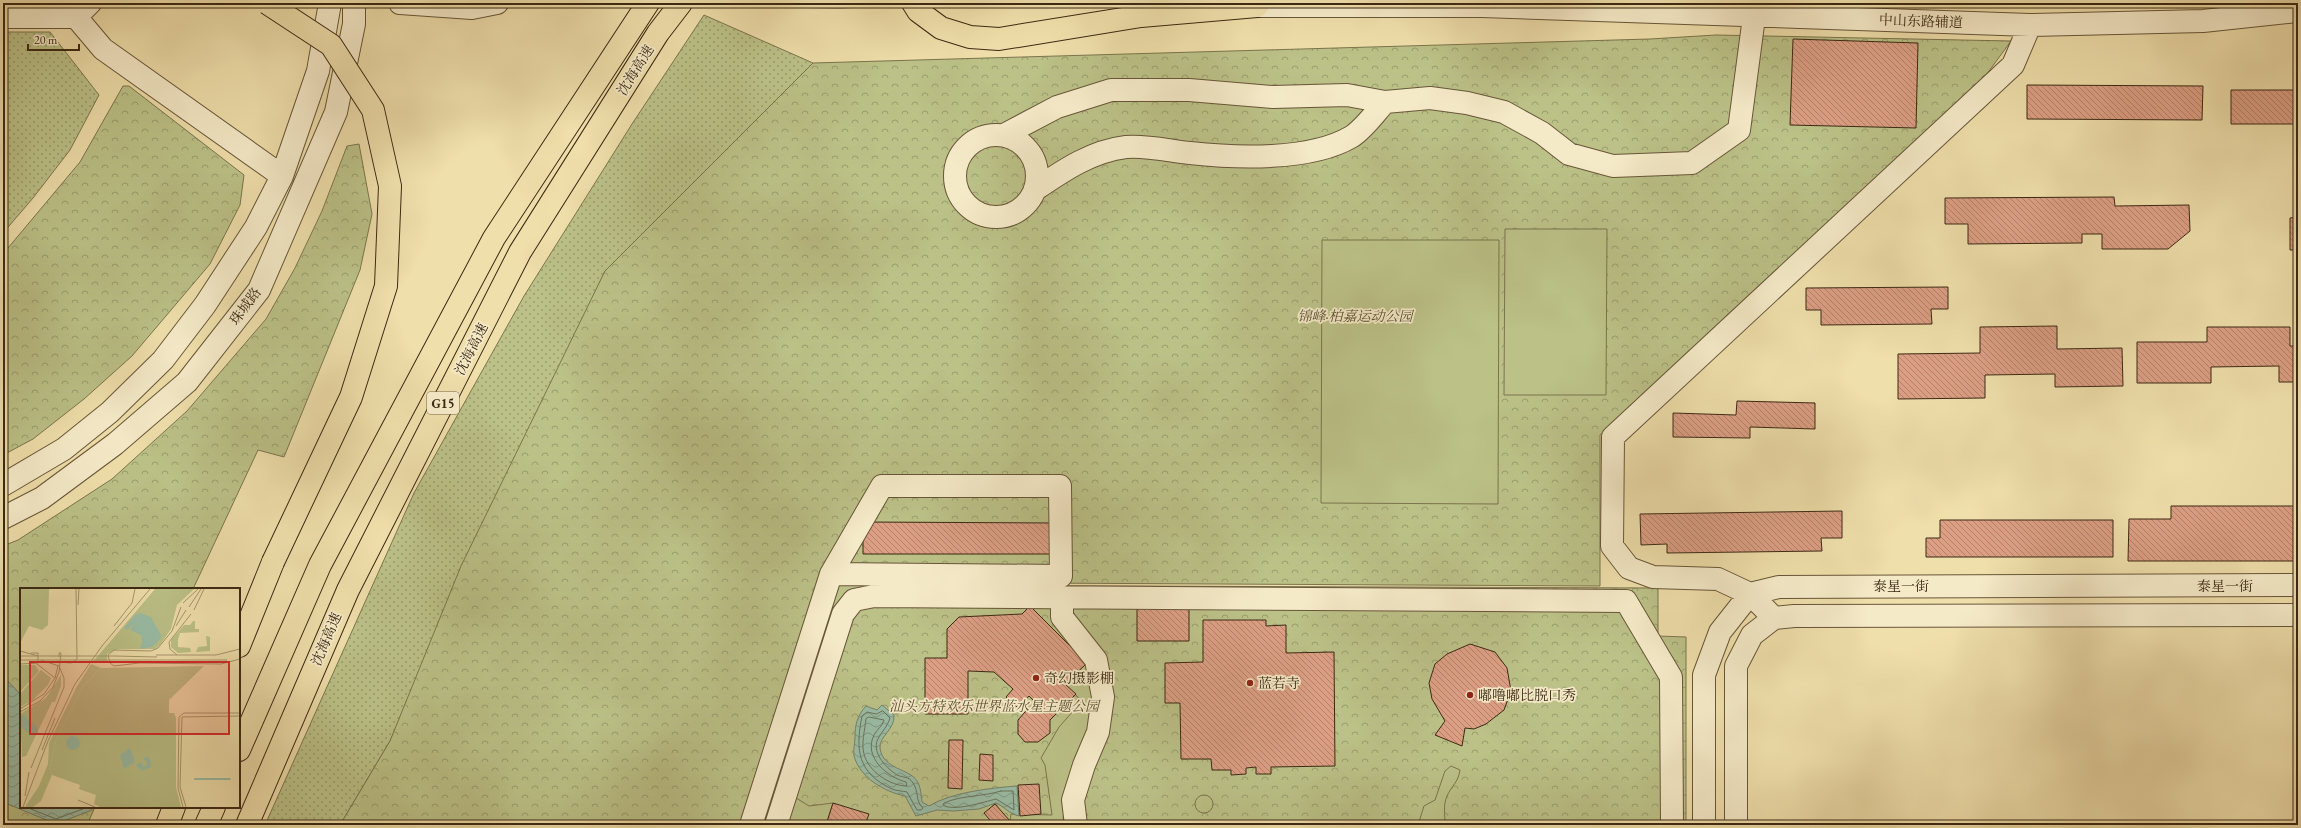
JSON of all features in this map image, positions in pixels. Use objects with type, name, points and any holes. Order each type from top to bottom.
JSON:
[{"type":"highway","points":[[240,644],[273,562],[351,397],[386,286],[390,186],[373,110],[331,45],[267,3]]},
{"type":"highway","name":"沈海高速","points":[[240,748],[320,566],[494,238],[648,3]]},
{"type":"highway","name":"沈海高速","points":[[246,825],[348,590],[520,252],[658,33],[681,3]]},
{"type":"highway","points":[[913,3],[918,11],[942,28],[970,38],[999,39],[1141,16],[1257,6]]},
{"type":"highway","points":[[167,825],[174,808]]},
{"type":"highway","points":[[206,825],[214,808]]},
{"type":"street","points":[[3,485],[64,449],[110,412],[163,360],[205,305],[252,233],[282,176],[318,71],[330,3]]},
{"type":"street","name":"珠城路","points":[[3,518],[42,498],[60,485],[115,444],[187,382],[258,290],[336,112],[354,24],[354,3]]},
{"type":"street","points":[[400,3],[472,8],[496,3]]},
{"type":"street","name":"中山东路辅道","points":[[1234,3],[1257,6],[1482,6],[1754,17],[2030,24],[2203,21],[2290,9]]},
{"type":"street","points":[[3,17],[83,10],[103,49],[282,176]]},
{"type":"street","points":[[1004,135],[1057,107],[1111,90],[1189,90],[1272,97],[1347,95],[1385,102],[1430,98],[1467,103],[1504,112],[1542,133],[1569,154],[1613,166],[1692,163],[1739,130],[1754,17]]},
{"type":"street","points":[[1774,618],[1750,594],[1718,579],[1653,577],[1629,568],[1612,546],[1613,437],[2013,65],[2030,24]]},
{"type":"street","points":[[1036,189],[1064,170],[1089,156],[1126,147],[1229,157],[1269,155],[1328,148],[1352,136],[1385,102]]},
{"type":"street","points":[[990,135],[1004,135],[1017,140],[1028,149],[1035,161],[1038,175],[1036,189],[1029,201],[1019,211],[1006,216],[993,217],[980,214],[968,207],[960,196],[955,184],[955,171],[958,158],[966,147],[976,139],[990,135]]},
{"type":"street","points":[[751,825],[830,574],[882,486],[1060,486],[1061,576],[830,574]]},
{"type":"street","name":"泰星一街","points":[[1750,594],[1779,587],[2298,585]]},
{"type":"street","points":[[1704,825],[1704,675],[1720,632],[1750,594]]},
{"type":"street","points":[[776,825],[843,614],[854,600],[874,596],[1626,601],[1671,677],[1672,825]]},
{"type":"street","points":[[1062,598],[1062,617],[1096,660],[1103,697],[1098,732],[1084,765],[1073,800],[1076,825]]},
{"type":"street","points":[[1736,825],[1736,666],[1752,635],[1774,618],[1794,616],[2298,615]]},
{"type":"green space","points":[[712,3],[892,3],[893,6],[840,8],[710,6]]},
{"type":"green space","points":[[704,15],[813,63],[605,271],[390,741],[340,825],[265,825],[414,493],[524,296],[632,124]]},
{"type":"green space","points":[[3,32],[50,32],[99,95],[70,150],[33,198],[3,233]]},
{"type":"green space","name":"锦峰·柏嘉运动公园","points":[[1716,35],[2011,41],[1981,82],[1600,435],[1600,586],[838,582],[761,825],[340,825],[390,741],[461,566],[605,271],[813,63],[1650,39]]},
{"type":"green space","points":[[123,86],[129,86],[244,175],[240,205],[210,264],[132,356],[84,399],[33,439],[3,455],[3,254],[80,162]]},
{"type":"green space","points":[[359,144],[372,214],[360,270],[284,457],[258,450],[193,588],[20,588],[20,808],[95,808],[87,825],[3,825],[3,546],[18,540],[112,479],[187,411],[266,319],[295,268],[322,211],[347,146]]},
{"type":"green space","points":[[1505,229],[1607,229],[1606,395],[1504,395]]},
{"type":"green space","points":[[1322,240],[1499,240],[1498,504],[1321,503]]},
{"type":"green space","name":"汕头方特欢乐世界蓝水星主题公园","points":[[838,585],[1658,588],[1658,636],[1686,637],[1686,825],[762,825]]},
{"type":"green space","points":[[1087,663],[1094,691],[1092,712],[1089,728],[1068,792],[1064,808],[1063,825],[1013,825],[1010,821],[1011,814],[1052,815],[1045,765],[1041,758],[1059,727],[1082,701],[1065,684]]},
{"type":"green space","points":[[1451,766],[1460,770],[1458,778],[1446,799],[1444,810],[1445,825],[1418,825],[1424,806],[1435,800],[1445,771]]},
{"type":"green space","points":[[1204,795],[1210,798],[1213,804],[1210,810],[1204,813],[1198,810],[1195,804],[1198,798]]},
{"type":"green space","points":[[793,796],[809,806],[833,803],[826,825],[783,825]]},
{"type":"water","points":[[3,676],[20,694],[20,808],[92,808],[92,810],[56,824],[3,802]]},
{"type":"water","points":[[882,705],[894,715],[894,720],[880,744],[882,755],[891,765],[908,773],[917,781],[920,788],[922,802],[929,806],[938,801],[960,794],[1017,786],[1019,816],[1012,814],[996,803],[979,809],[954,811],[937,810],[916,816],[905,796],[889,791],[874,783],[862,771],[854,756],[855,728],[859,717],[866,706],[877,710]]},
{"type":"building","points":[[1793,39],[1918,43],[1916,128],[1790,125]]},
{"type":"building","points":[[2027,85],[2203,86],[2202,120],[2027,119]]},
{"type":"building","points":[[2231,90],[2298,90],[2298,124],[2231,124]]},
{"type":"building","points":[[2114,197],[2115,206],[2189,205],[2190,231],[2168,249],[2102,249],[2102,234],[2082,234],[2082,243],[1968,244],[1968,224],[1945,224],[1945,198]]},
{"type":"building","points":[[2298,217],[2298,250],[2290,250],[2290,218]]},
{"type":"building","points":[[1948,287],[1948,309],[1931,309],[1932,324],[1821,325],[1821,310],[1806,310],[1806,288]]},
{"type":"building","points":[[2057,326],[2057,349],[2122,348],[2123,386],[2055,387],[2055,374],[1985,375],[1985,398],[1898,399],[1898,354],[1980,353],[1980,327]]},
{"type":"building","points":[[2207,327],[2290,327],[2290,346],[2298,346],[2298,382],[2279,382],[2279,366],[2211,367],[2211,383],[2137,383],[2137,342],[2207,342]]},
{"type":"building","points":[[1737,401],[1815,403],[1815,429],[1750,427],[1750,438],[1673,437],[1673,413],[1736,415]]},
{"type":"building","points":[[2171,506],[2298,506],[2298,561],[2128,561],[2129,519],[2171,519]]},
{"type":"building","points":[[1842,511],[1842,538],[1821,538],[1822,551],[1667,553],[1667,544],[1641,545],[1640,514]]},
{"type":"building","points":[[1940,520],[2113,520],[2113,557],[1926,557],[1926,538],[1940,538]]},
{"type":"building","points":[[863,522],[1056,523],[1056,554],[863,554]]},
{"type":"building","name":"奇幻摄影棚","points":[[1030,606],[1087,663],[1065,684],[1076,694],[1050,720],[1050,733],[1038,742],[1025,742],[1018,734],[1018,720],[1025,712],[1038,705],[1029,696],[1018,708],[1006,697],[1013,689],[994,672],[968,671],[968,714],[925,714],[925,658],[947,658],[947,629],[959,617],[1022,614]]},
{"type":"building","points":[[1137,607],[1189,607],[1189,641],[1137,641]]},
{"type":"building","name":"蓝若寺","points":[[1203,620],[1266,620],[1266,626],[1286,625],[1286,653],[1334,652],[1335,766],[1271,767],[1271,774],[1256,774],[1256,767],[1246,768],[1246,774],[1231,775],[1231,770],[1212,770],[1211,759],[1181,759],[1180,703],[1165,703],[1165,663],[1203,662]]},
{"type":"building","name":"嘟噜嘟比脱口秀","points":[[1470,644],[1495,652],[1507,668],[1511,691],[1504,710],[1486,724],[1474,729],[1465,728],[1462,746],[1435,735],[1445,721],[1432,699],[1429,683],[1435,664],[1447,654]]},
{"type":"building","points":[[949,740],[963,740],[962,789],[948,788]]},
{"type":"building","points":[[980,754],[993,755],[993,781],[979,780]]},
{"type":"building","points":[[1039,784],[1041,814],[1020,816],[1018,785]]},
{"type":"building","points":[[833,803],[869,814],[865,825],[826,825]]},
{"type":"building","points":[[995,804],[1013,825],[994,825],[984,813]]},
{"type":"place","name":"奇幻摄影棚","points":[[1036,678]]},
{"type":"place","name":"蓝若寺","points":[[1250,683]]},
{"type":"place","name":"嘟噜嘟比脱口秀","points":[[1470,695]]}]
